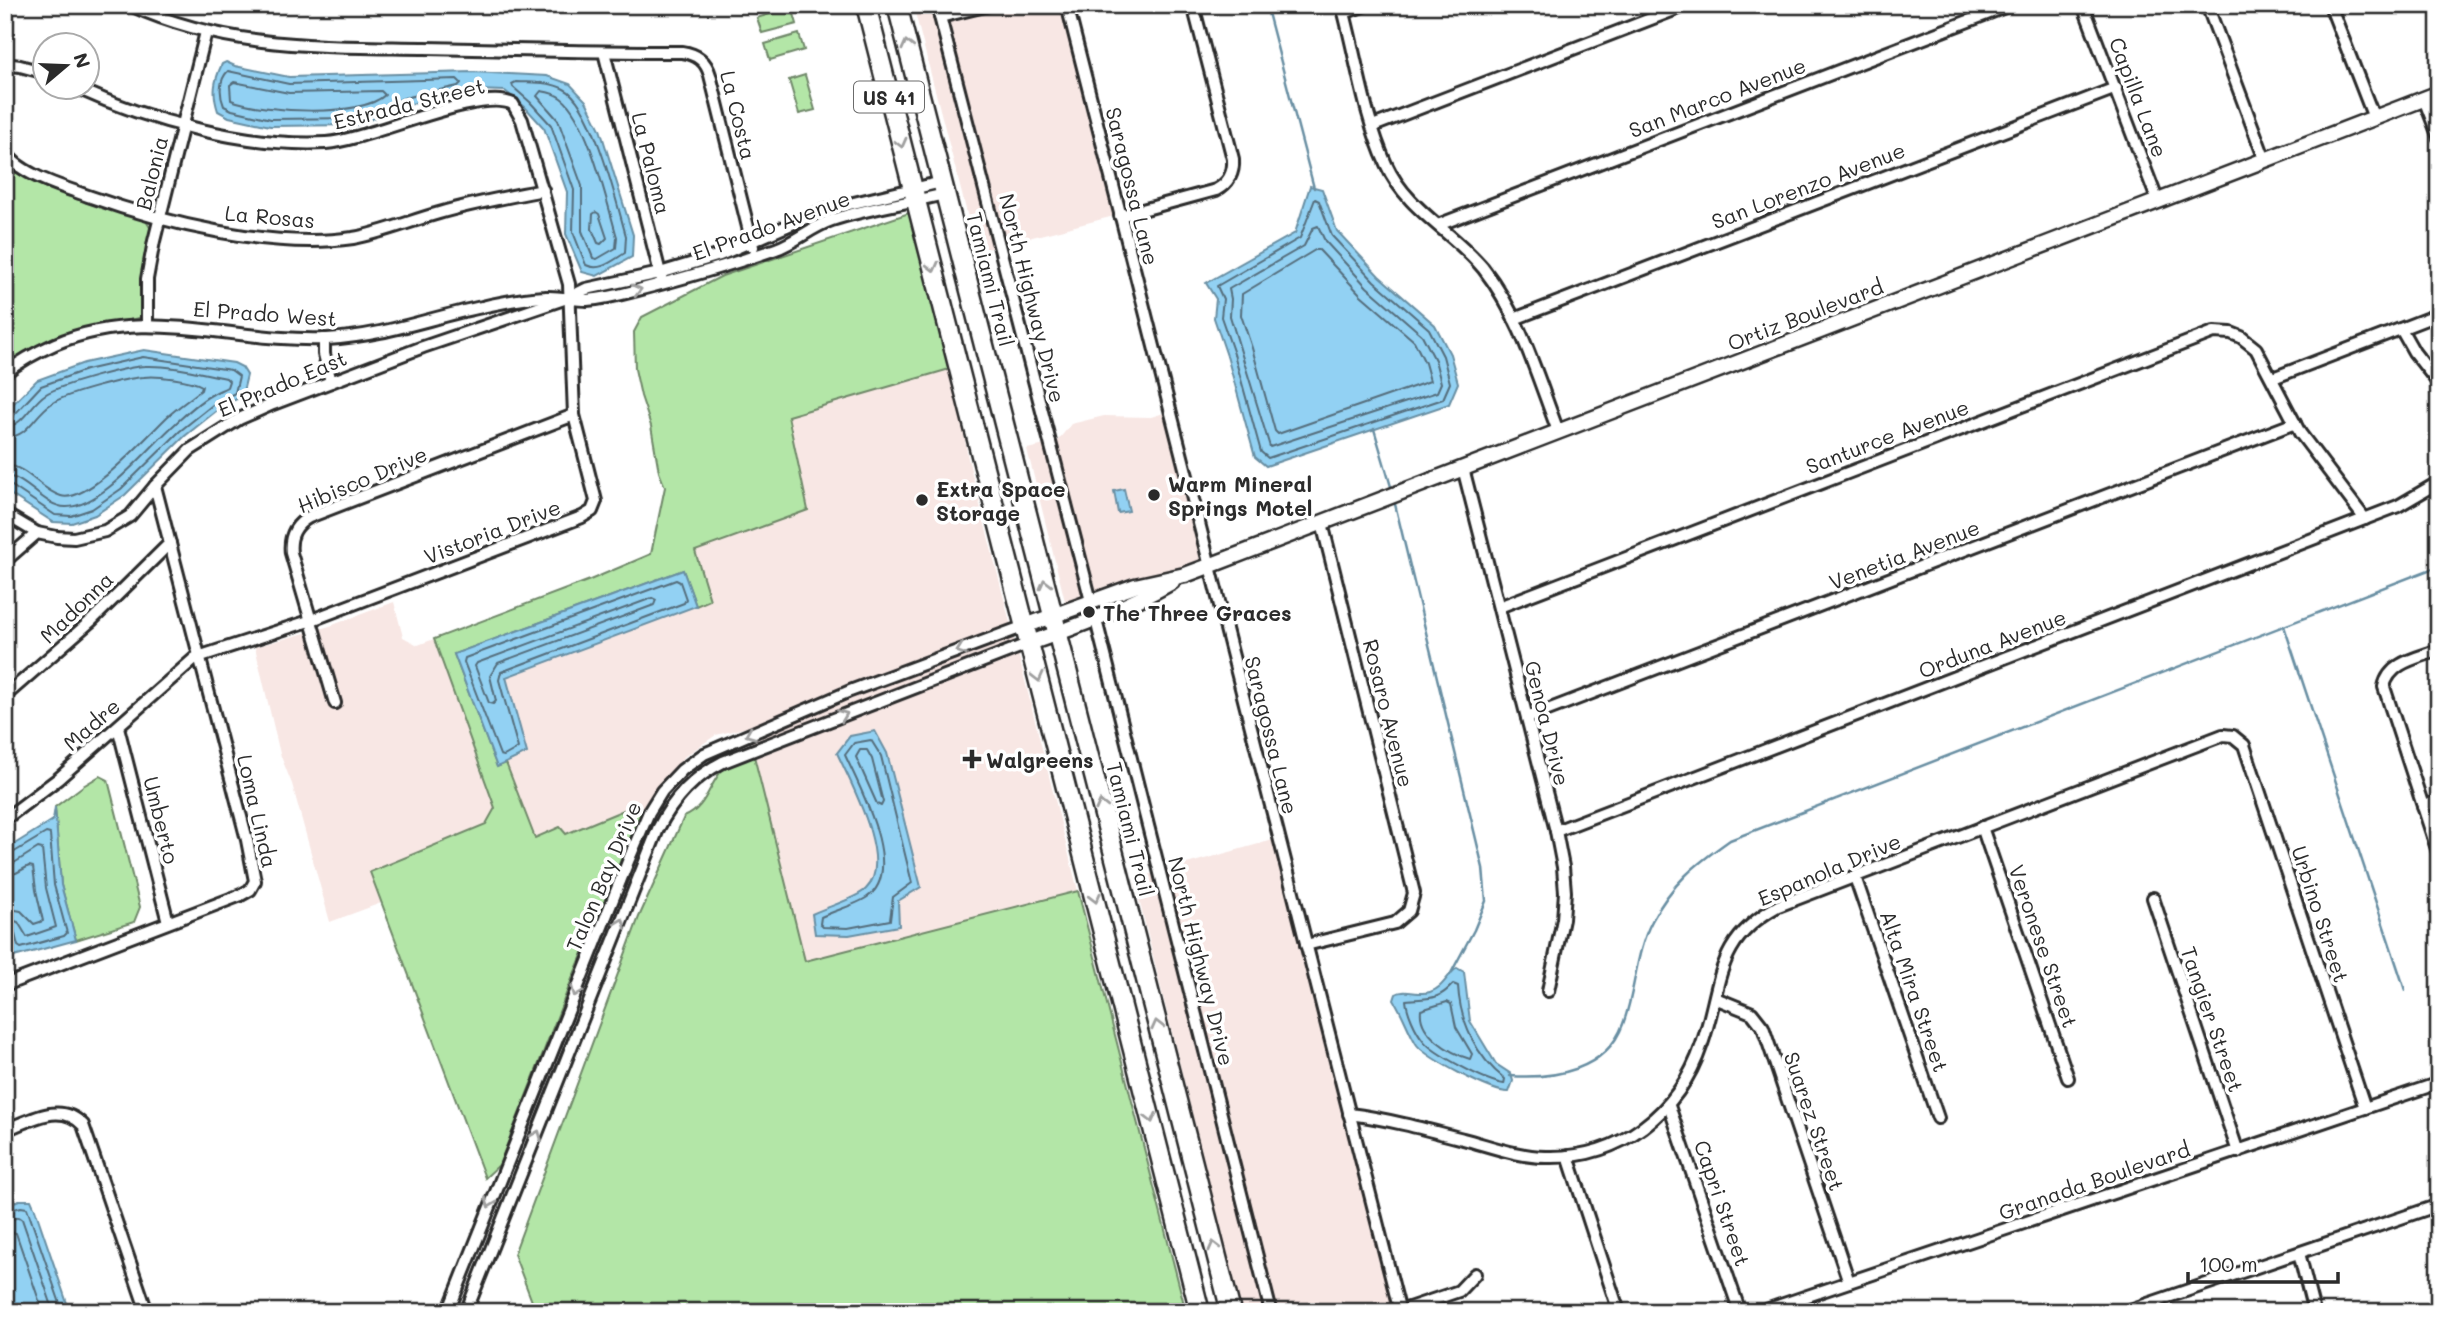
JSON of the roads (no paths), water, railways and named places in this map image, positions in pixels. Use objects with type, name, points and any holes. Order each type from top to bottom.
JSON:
[{"type":"main road","name":"US 41","points":[[866,5],[1200,1312]]},
{"type":"main road","name":"US 41","points":[[897,5],[944,188]]},
{"type":"main road","name":"Tamiami Trail","points":[[944,188],[1231,1312]]},
{"type":"street","name":"La Costa","points":[[130,5],[206,32],[290,45],[687,52],[705,63],[710,75],[755,255]]},
{"type":"street","points":[[939,11],[989,5]]},
{"type":"street","name":"Saragossa Lane","points":[[1067,5],[1400,1312]]},
{"type":"street","points":[[1120,216],[1216,190],[1230,177],[1233,159],[1194,5]]},
{"type":"street","points":[[1365,5],[1343,9],[1385,163],[1413,204],[1485,271],[1514,319],[1558,431]]},
{"type":"street","points":[[1373,126],[1687,5]]},
{"type":"street","name":"San Marco Avenue","points":[[1438,225],[2010,5]]},
{"type":"street","name":"Capilla Lane","points":[[2083,5],[2158,202]]},
{"type":"street","points":[[2207,5],[2265,160]]},
{"type":"street","points":[[2330,5],[2374,118]]},
{"type":"street","name":"North Highway Drive","points":[[939,11],[1091,601]]},
{"type":"street","name":"Balonia","points":[[147,325],[148,270],[206,32]]},
{"type":"street","name":"La Paloma","points":[[604,52],[661,278]]},
{"type":"street","points":[[5,64],[32,69]]},
{"type":"street","name":"San Lorenzo Avenue","points":[[1514,319],[2116,88]]},
{"type":"street","name":"Ortiz Boulevard","points":[[1055,625],[1091,601],[1209,566],[2439,93]]},
{"type":"street","name":"Estrada Street","points":[[102,98],[183,125],[277,141],[330,142],[359,138],[412,119],[464,105],[494,100],[513,104],[520,113],[543,190],[568,278],[570,297]]},
{"type":"street","points":[[2424,99],[2439,138]]},
{"type":"street","name":"La Rosas","points":[[5,151],[13,162],[23,169],[78,192],[159,219],[264,237],[337,240],[366,235],[472,204],[543,190]]},
{"type":"street","points":[[661,278],[752,243],[816,212],[944,188]]},
{"type":"street","name":"El Prado Avenue","points":[[570,297],[585,300],[602,298],[661,278],[755,255],[784,246],[821,224],[914,195]]},
{"type":"street","points":[[816,212],[821,224]]},
{"type":"street","name":"El Prado West","points":[[5,373],[28,357],[68,339],[110,329],[147,325],[324,339],[385,332],[452,313],[518,300],[570,297]]},
{"type":"street","name":"El Prado East","points":[[37,533],[74,538],[105,531],[130,516],[190,450],[224,427],[273,404],[423,346],[570,297]]},
{"type":"street","name":"Vistoria Drive","points":[[200,656],[309,621],[590,513],[596,498],[574,415],[570,297]]},
{"type":"street","points":[[2273,378],[2439,314]]},
{"type":"street","points":[[2401,328],[2425,368],[2439,384]]},
{"type":"street","name":"Santurce Avenue","points":[[1499,607],[2205,335],[2221,332],[2231,333],[2249,341],[2256,349],[2308,444],[2365,519]]},
{"type":"street","points":[[324,339],[324,354],[331,382]]},
{"type":"street","name":"Hibisco Drive","points":[[335,703],[309,621],[291,547],[293,532],[305,519],[574,415]]},
{"type":"street","name":"Venetia Avenue","points":[[1527,718],[2295,423]]},
{"type":"street","name":"Genoa Drive","points":[[1463,468],[1563,867],[1563,919],[1548,991]]},
{"type":"street","name":"Orduna Avenue","points":[[1556,831],[2398,506],[2439,482]]},
{"type":"street","name":"Loma Linda","points":[[7,981],[243,893],[252,888],[256,878],[155,486]]},
{"type":"street","points":[[5,514],[37,533],[5,561]]},
{"type":"street","name":"Rosaro Avenue","points":[[1306,946],[1392,924],[1409,911],[1413,901],[1413,884],[1322,523]]},
{"type":"street","name":"Madonna","points":[[6,695],[91,621],[170,543]]},
{"type":"street","name":"Ortiz Boulevard","points":[[1055,625],[1096,620],[1185,575]]},
{"type":"street","name":"North Highway Drive","points":[[1096,620],[1271,1312]]},
{"type":"street","points":[[1027,635],[1055,625]]},
{"type":"street","name":"Talon Bay Drive","points":[[448,1312],[649,812],[668,784],[690,763],[718,747],[850,691],[1027,635]]},
{"type":"street","name":"Talon Bay Drive","points":[[466,1312],[658,830],[678,796],[695,780],[723,762],[1027,635]]},
{"type":"street","points":[[2439,650],[2390,671],[2386,678],[2385,695],[2439,855]]},
{"type":"street","name":"Madre","points":[[5,818],[58,779],[183,667],[200,656]]},
{"type":"street","name":"Umberto","points":[[118,727],[168,922]]},
{"type":"street","name":"Espanola Drive","points":[[1349,1114],[1397,1121],[1522,1154],[1545,1157],[1598,1150],[1620,1141],[1637,1132],[1669,1106],[1693,1068],[1703,1044],[1724,960],[1738,938],[1753,923],[1778,906],[2222,735],[2233,736]]},
{"type":"street","name":"Urbino Street","points":[[2233,736],[2244,745],[2365,1108]]},
{"type":"street","points":[[2423,807],[2439,800]]},
{"type":"street","name":"Veronese Street","points":[[1982,827],[2068,1078]]},
{"type":"street","name":"Alta Mira Street","points":[[1855,877],[1938,1118]]},
{"type":"street","name":"Tangier Street","points":[[2153,898],[2238,1152]]},
{"type":"street","name":"Suarez Street","points":[[1715,998],[1752,1013],[1763,1027],[1849,1282]]},
{"type":"street","name":"Granada Boulevard","points":[[1760,1312],[2439,1083]]},
{"type":"street","name":"Capri Street","points":[[1669,1106],[1740,1312]]},
{"type":"street","points":[[5,1130],[57,1112],[69,1114],[83,1125],[147,1312]]},
{"type":"street","points":[[1568,1156],[1619,1312]]},
{"type":"street","points":[[2124,1312],[2439,1205]]},
{"type":"street","points":[[2299,1253],[2314,1312]]},
{"type":"street","points":[[1400,1312],[1459,1291],[1475,1274]]},
{"type":"water","points":[[226,62],[289,77],[473,72],[547,76],[570,84],[586,101],[600,129],[633,235],[632,257],[597,276],[582,272],[566,234],[567,192],[544,128],[525,107],[505,91],[475,90],[406,105],[357,125],[270,126],[229,117],[218,111],[216,82],[222,64]]},
{"type":"water","points":[[1310,186],[1322,189],[1337,231],[1379,276],[1435,325],[1450,354],[1458,383],[1449,404],[1266,466],[1255,457],[1214,318],[1216,299],[1206,283],[1295,233]]},
{"type":"water","points":[[144,350],[234,363],[242,367],[247,375],[242,396],[220,408],[185,436],[125,495],[95,515],[72,523],[53,522],[10,494],[5,487],[5,416],[12,405],[37,380],[84,363]]},
{"type":"water","points":[[1124,489],[1129,511],[1118,513],[1114,491]]},
{"type":"water","points":[[683,570],[696,606],[506,677],[527,753],[497,767],[454,654]]},
{"type":"water","points":[[875,731],[887,753],[921,887],[898,901],[899,926],[849,935],[815,934],[812,914],[861,893],[873,877],[873,842],[860,802],[837,753],[850,736]]},
{"type":"water","points":[[55,807],[61,885],[76,940],[14,957],[5,920],[5,850],[53,820]]},
{"type":"water","points":[[1457,968],[1464,972],[1470,1021],[1496,1064],[1511,1074],[1513,1081],[1509,1092],[1475,1081],[1423,1051],[1414,1040],[1394,1000],[1400,992],[1426,993],[1435,990]]},
{"type":"water","points":[[19,1200],[31,1200],[70,1312],[5,1312],[5,1206]]},
{"type":"waterway","points":[[1266,5],[1314,188]]},
{"type":"waterway","points":[[1374,429],[1392,490]]},
{"type":"waterway","points":[[1394,500],[1483,868],[1486,901],[1450,975]]},
{"type":"waterway","points":[[1510,1076],[1543,1076],[1576,1069],[1604,1052],[1615,1040],[1623,1024],[1642,946],[1652,921],[1686,875],[1730,840],[2439,566]]},
{"type":"waterway","points":[[2284,626],[2405,990]]},
{"type":"place","name":"Warm Mineral Springs Motel","points":[[1154,495]]},
{"type":"place","name":"Extra Space Storage","points":[[922,500]]},
{"type":"place","name":"The Three Graces","points":[[1089,612]]},
{"type":"place","name":"Walgreens","points":[[972,759]]}]
